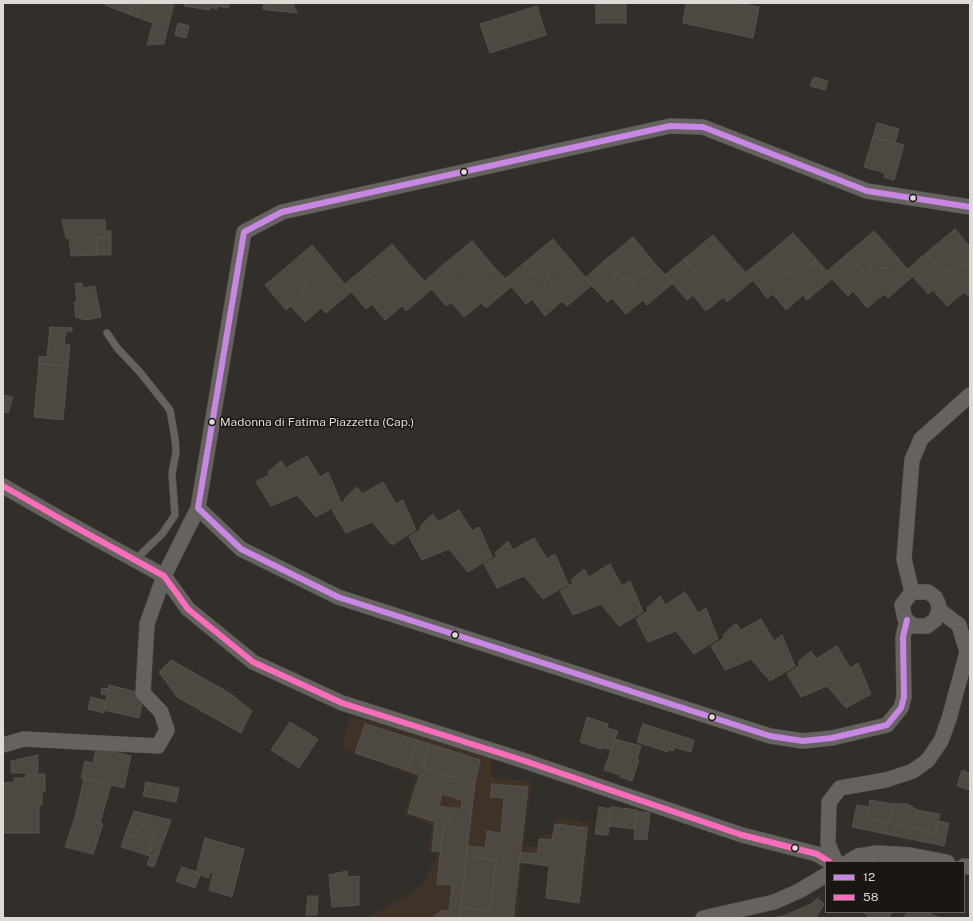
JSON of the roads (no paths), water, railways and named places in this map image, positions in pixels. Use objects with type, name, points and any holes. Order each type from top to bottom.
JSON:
[{"type":"street","points":[[3,745],[24,739],[158,746],[167,730],[161,712],[143,693],[147,624],[164,576],[198,508],[244,232],[282,212],[670,126],[703,127],[867,191],[970,207]]},
{"type":"street","points":[[912,592],[904,559],[912,460],[921,439],[970,395]]},
{"type":"street","points":[[3,486],[164,576],[188,609],[253,662],[342,703],[522,760],[742,834],[817,854],[828,861]]},
{"type":"street","points":[[198,508],[240,549],[338,597],[770,736],[803,741],[832,738],[887,725],[901,708],[904,697],[903,637],[907,620]]},
{"type":"street","points":[[912,592],[928,592],[935,597],[938,603],[939,610],[935,620],[927,626],[914,626],[905,619],[902,605],[912,592]]},
{"type":"street","points":[[836,861],[828,844],[829,802],[840,788],[886,780],[913,771],[928,760],[941,741],[949,719],[967,652],[959,624],[939,610]]},
{"type":"street","points":[[850,861],[858,856],[876,853],[910,855],[941,861]]},
{"type":"street","points":[[703,918],[774,902],[799,891],[825,876]]},
{"type":"lane","points":[[107,333],[118,349],[139,370],[170,410],[175,439],[176,452],[172,474],[175,515],[162,534],[135,560]]},
{"type":"place","name":"Madonna di Fatima Piazzetta (Cap.)","points":[[212,422]]}]
